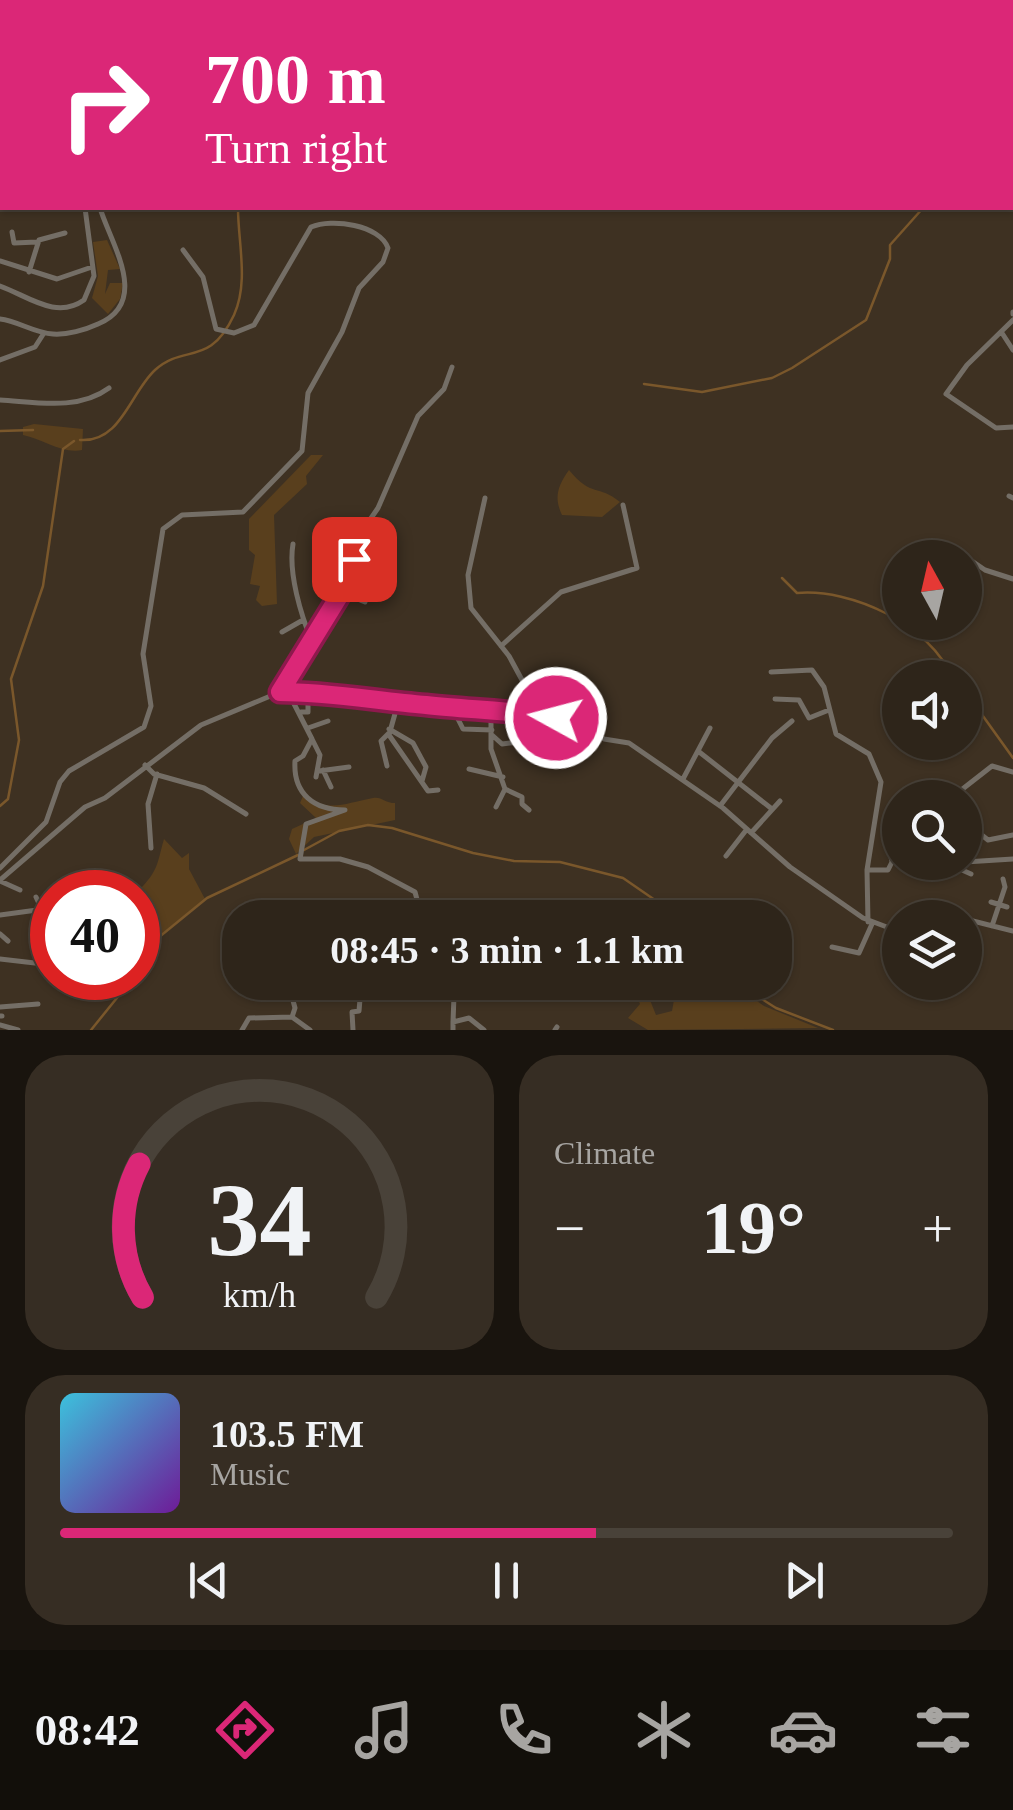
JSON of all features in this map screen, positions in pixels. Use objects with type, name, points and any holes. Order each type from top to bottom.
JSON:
[{"type":"street","points":[[0,286],[55,309],[67,309],[88,295],[92,267],[86,210]]},
{"type":"street","points":[[0,320],[44,333],[95,326],[122,303],[125,274],[101,210]]},
{"type":"street","points":[[0,868],[46,822],[60,782],[69,771],[135,735],[147,722],[151,706],[142,659],[164,529],[182,515],[243,512],[298,457],[306,440],[308,393],[342,332],[358,288],[383,262],[388,248],[384,238],[372,231],[324,222],[311,226],[254,325],[234,332],[216,328],[203,277],[183,250]]},
{"type":"street","points":[[12,232],[14,242],[37,242],[65,234]]},
{"type":"street","points":[[30,272],[37,242]]},
{"type":"street","points":[[0,261],[60,279],[92,267]]},
{"type":"street","points":[[1013,315],[1002,334],[967,365],[946,394],[996,428],[1013,427]]},
{"type":"street","points":[[0,360],[35,347],[44,333]]},
{"type":"street","points":[[1002,334],[1013,350]]},
{"type":"street","points":[[280,692],[349,580],[358,537],[378,508],[391,470],[418,416],[444,389],[452,367]]},
{"type":"street","points":[[0,400],[68,403],[91,399],[110,388]]},
{"type":"street","points":[[485,498],[468,575],[471,608],[501,646],[541,715]]},
{"type":"street","points":[[501,646],[561,592],[636,568],[622,505]]},
{"type":"street","points":[[293,544],[291,556],[303,620],[312,642]]},
{"type":"street","points":[[982,568],[1013,579]]},
{"type":"street","points":[[340,592],[363,601],[379,582]]},
{"type":"street","points":[[282,632],[303,620]]},
{"type":"street","points":[[771,672],[812,670],[824,687],[836,734],[870,754],[881,782],[867,870],[870,923],[859,952],[832,946]]},
{"type":"street","points":[[0,880],[84,807],[104,798],[201,725],[280,692],[327,697],[361,695],[398,703],[541,715],[578,722],[604,739],[629,744],[720,806],[870,923],[882,927]]},
{"type":"street","points":[[288,692],[302,712],[320,756],[316,760],[320,773],[331,787]]},
{"type":"street","points":[[775,699],[799,700],[809,718],[829,710]]},
{"type":"street","points":[[388,766],[381,741],[389,731],[398,703]]},
{"type":"street","points":[[302,712],[308,712],[308,704]]},
{"type":"street","points":[[452,707],[463,729],[492,733],[502,744],[519,742]]},
{"type":"street","points":[[491,710],[491,748],[505,789],[496,808]]},
{"type":"street","points":[[308,728],[328,721]]},
{"type":"street","points":[[720,806],[772,738],[792,721]]},
{"type":"street","points":[[683,779],[710,728]]},
{"type":"street","points":[[389,731],[402,759],[428,791],[438,790]]},
{"type":"street","points":[[389,731],[413,744],[426,767],[422,782]]},
{"type":"street","points":[[312,739],[303,756],[294,761],[298,787],[314,804],[345,810],[306,824],[302,862],[340,859],[412,888],[416,900]]},
{"type":"street","points":[[698,751],[740,780],[772,809]]},
{"type":"street","points":[[145,765],[157,774],[204,788],[246,814]]},
{"type":"street","points":[[974,780],[992,766],[1013,772]]},
{"type":"street","points":[[320,773],[348,767]]},
{"type":"street","points":[[469,768],[503,777]]},
{"type":"street","points":[[151,848],[148,804],[157,774]]},
{"type":"street","points":[[505,789],[522,797],[522,804],[529,810]]},
{"type":"street","points":[[726,856],[780,801]]},
{"type":"street","points":[[982,835],[988,840],[1013,834]]},
{"type":"street","points":[[982,861],[1013,859]]},
{"type":"street","points":[[867,870],[882,868]]},
{"type":"street","points":[[992,926],[1003,879]]},
{"type":"street","points":[[0,880],[20,890]]},
{"type":"street","points":[[991,902],[998,908],[1007,907]]},
{"type":"street","points":[[0,916],[30,911]]},
{"type":"street","points":[[982,924],[1013,931]]},
{"type":"street","points":[[0,934],[8,942]]},
{"type":"street","points":[[0,958],[30,962]]},
{"type":"street","points":[[292,1017],[293,1000]]},
{"type":"street","points":[[352,1030],[352,1012],[359,1010],[360,1000]]},
{"type":"street","points":[[454,1000],[453,1026],[469,1018],[484,1030]]},
{"type":"street","points":[[0,1007],[38,1004]]},
{"type":"street","points":[[242,1030],[254,1016],[292,1017],[310,1030]]},
{"type":"street","points":[[0,1025],[18,1030]]},
{"type":"shaded area","points":[[107,240],[120,269],[108,270],[105,294],[110,283],[123,283],[120,299],[108,314],[92,298],[98,276],[93,242]]},
{"type":"shaded area","points":[[34,424],[83,429],[82,450],[60,448],[23,435],[23,427]]},
{"type":"shaded area","points":[[311,455],[323,455],[306,476],[307,484],[274,515],[277,604],[262,606],[256,600],[260,586],[250,584],[255,555],[249,550],[249,519]]},
{"type":"shaded area","points":[[569,470],[589,488],[620,502],[602,517],[562,515],[558,492]]},
{"type":"shaded area","points":[[303,796],[330,805],[378,798],[395,803],[395,820],[314,837],[296,854],[289,839],[292,829],[316,818],[300,803]]},
{"type":"shaded area","points":[[164,839],[182,858],[189,853],[189,869],[205,899],[160,935],[160,870],[154,870]]},
{"type":"shaded area","points":[[638,1000],[650,1000],[656,1015],[672,1011],[674,1000],[755,1000],[818,1028],[648,1030],[628,1018],[640,1004]]},
{"type":"waterway","points":[[80,440],[106,434],[155,370],[176,357],[206,349],[225,331],[241,289],[238,210]]},
{"type":"waterway","points":[[644,384],[702,392],[772,378],[792,368],[866,320],[890,259],[890,245],[921,210]]},
{"type":"waterway","points":[[0,431],[33,430]]},
{"type":"waterway","points":[[0,806],[8,799],[19,740],[11,679],[43,586],[63,449],[74,441]]},
{"type":"waterway","points":[[782,578],[797,593],[841,597],[887,614],[908,626],[943,660]]},
{"type":"waterway","points":[[982,715],[1013,758]]},
{"type":"waterway","points":[[304,850],[339,831],[368,825],[392,828],[473,853],[514,861],[560,862],[623,878],[655,900]]},
{"type":"waterway","points":[[160,936],[207,898],[298,855]]},
{"type":"waterway","points":[[91,1030],[115,1000]]},
{"type":"waterway","points":[[763,1000],[833,1030]]},
{"type":"route","points":[[354,559],[349,580],[280,692],[327,697],[361,695],[398,703],[479,707],[556,718]]}]
